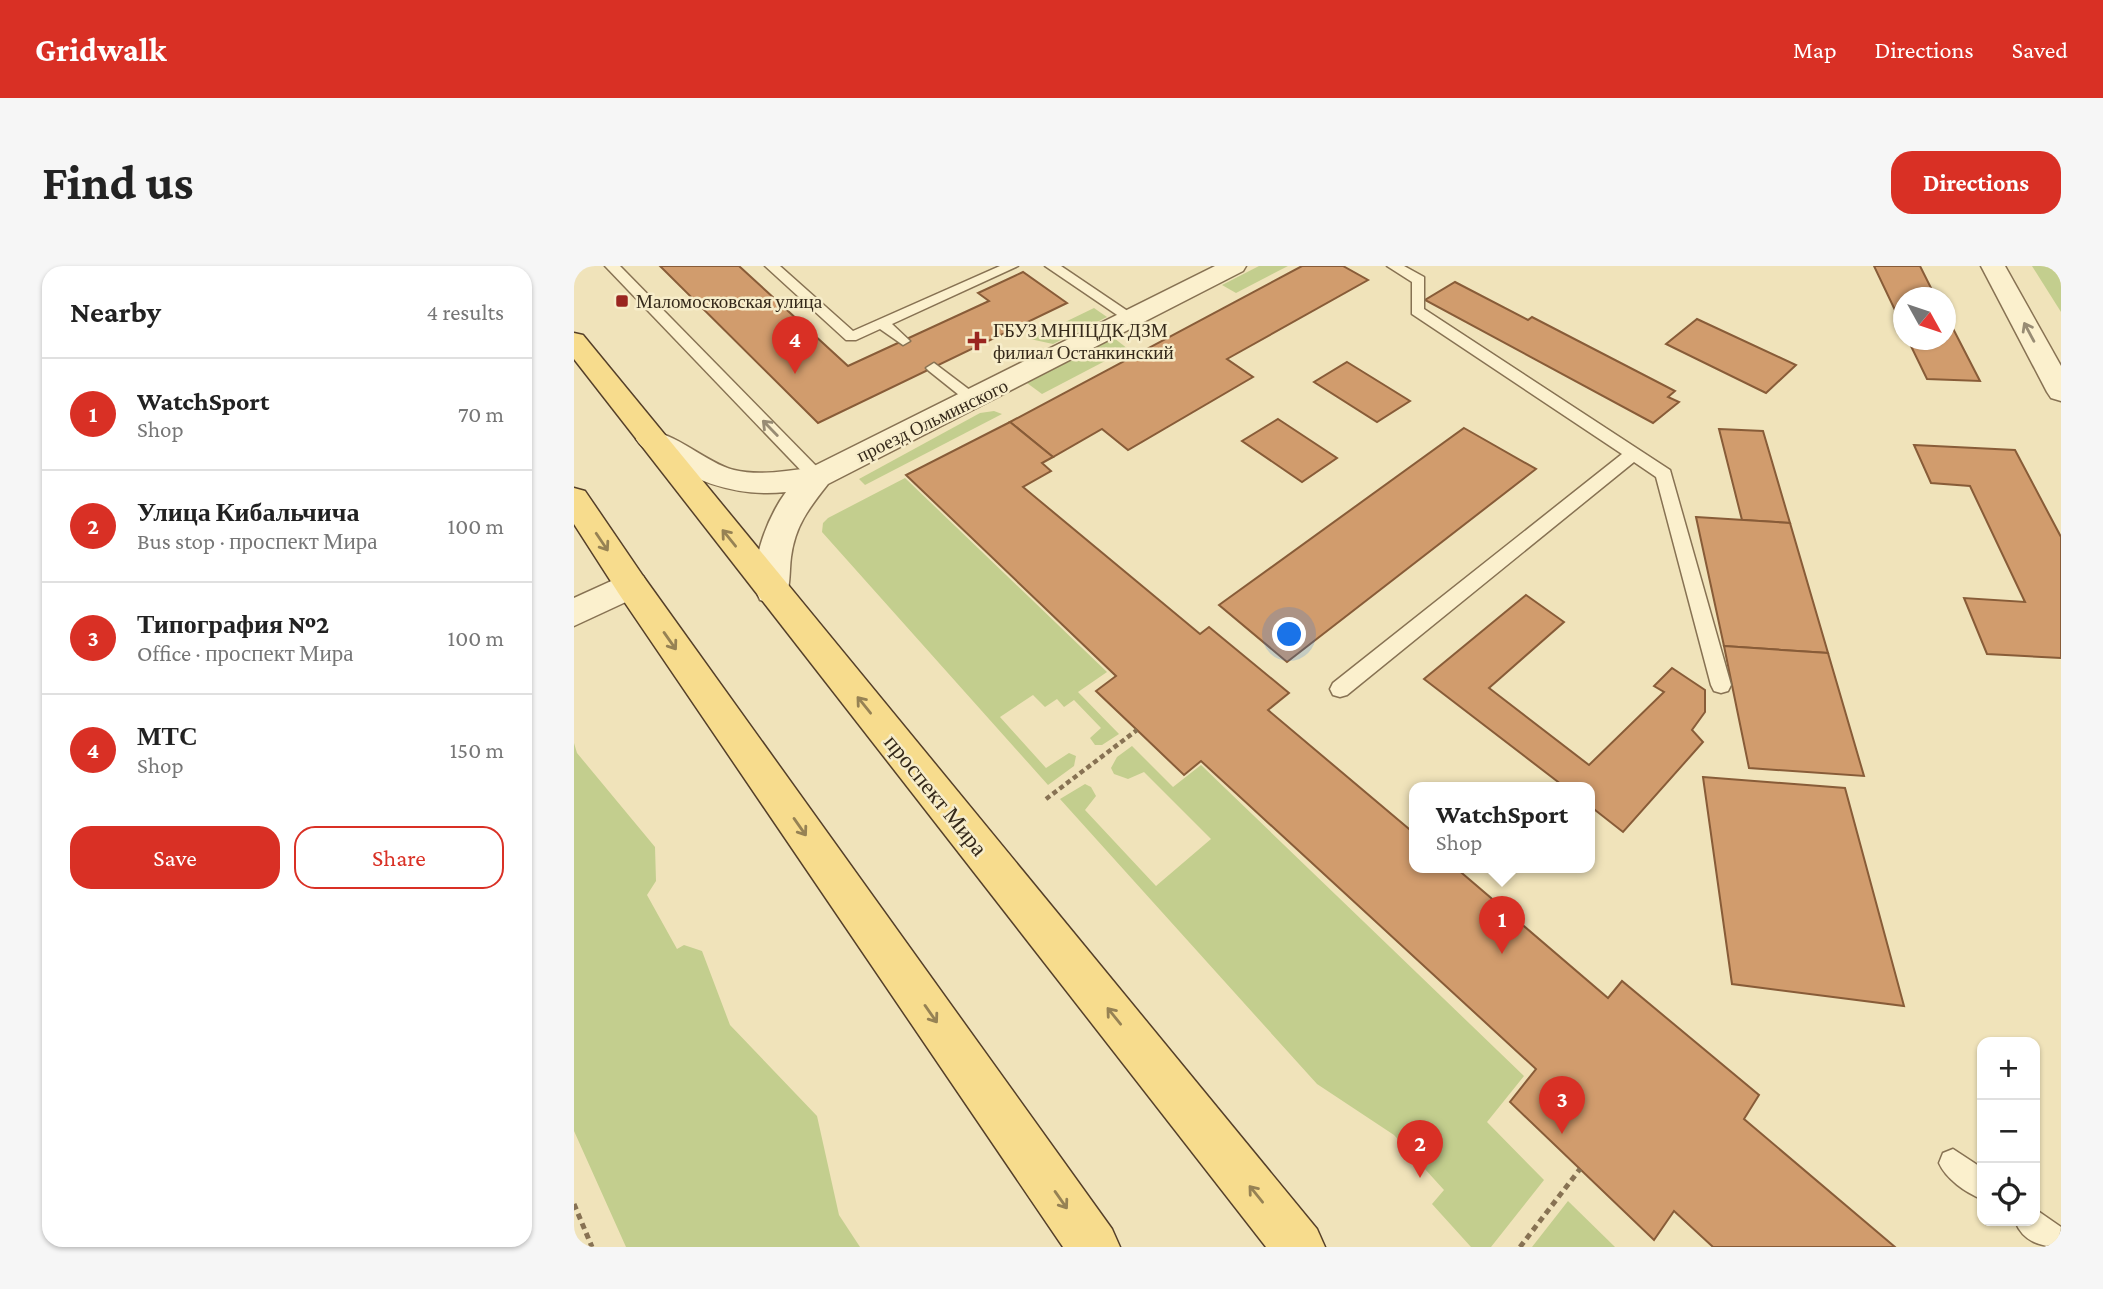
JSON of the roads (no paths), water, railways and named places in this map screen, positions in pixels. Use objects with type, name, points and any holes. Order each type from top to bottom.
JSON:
[{"type":"main road","name":"проспект Мира","points":[[574,341],[1299,1247]]},
{"type":"main road","points":[[574,499],[631,585],[1094,1247]]},
{"type":"street","name":"проезд Ольминского","points":[[651,439],[689,462],[733,481],[770,484],[817,477],[974,400],[1234,266]]},
{"type":"street","points":[[1993,266],[2061,393]]},
{"type":"street","name":"проезд Ольминского","points":[[772,591],[773,562],[791,507],[817,477]]},
{"type":"street","points":[[574,614],[631,585]]},
{"type":"lane","points":[[612,266],[817,477]]},
{"type":"lane","points":[[772,266],[850,337],[1011,266]]},
{"type":"lane","points":[[1052,266],[1131,318]]},
{"type":"lane","points":[[1394,266],[1419,280],[1418,311],[1664,474],[1721,685]]},
{"type":"lane","points":[[883,324],[903,341]]},
{"type":"lane","points":[[934,368],[974,400]]},
{"type":"lane","points":[[1340,689],[1633,454]]},
{"type":"lane","points":[[1954,1163],[1977,1181]]},
{"type":"lane","points":[[2036,1226],[2061,1245]]},
{"type":"place","name":"Маломосковская улица","points":[[622,301]]},
{"type":"place","name":"ГБУЗ МНПЦДК ДЗМ филиал Останкинский","points":[[977,341]]},
{"type":"place","name":"МТС","points":[[795,374]]},
{"type":"place","name":"WatchSport","points":[[1502,954]]},
{"type":"place","name":"Типография №2","points":[[1562,1134]]},
{"type":"place","name":"Улица Кибальчича","points":[[1420,1178]]}]
